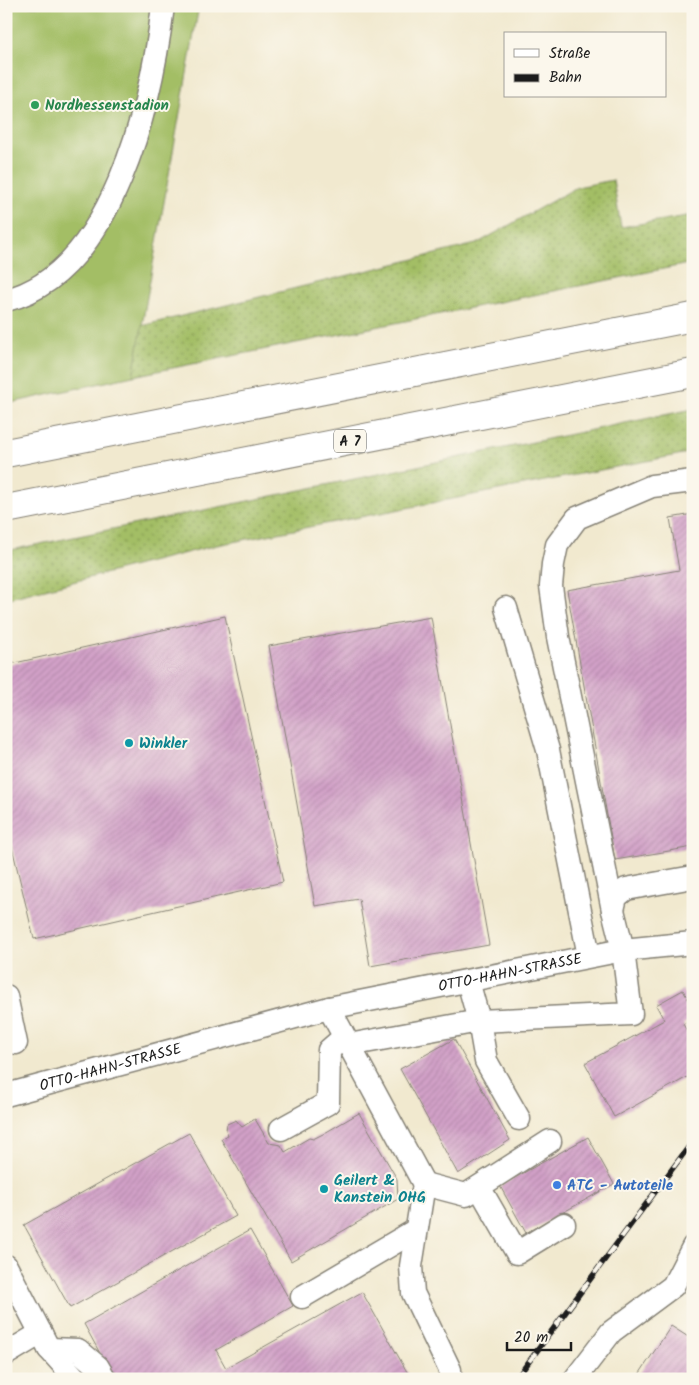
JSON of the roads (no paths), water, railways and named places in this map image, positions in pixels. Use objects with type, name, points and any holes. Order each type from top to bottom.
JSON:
[{"type":"highway","points":[[6,453],[693,317]]},
{"type":"highway","name":"A 7","points":[[6,509],[693,373]]},
{"type":"street","points":[[6,300],[28,293],[57,274],[85,242],[116,191],[140,125],[163,6]]},
{"type":"street","points":[[280,1129],[328,1103],[329,1050],[347,1041],[479,1021],[631,1014],[623,950],[613,910],[558,637],[551,586],[557,545],[577,518],[652,486],[693,481]]},
{"type":"street","points":[[506,608],[548,750],[589,956]]},
{"type":"street","points":[[548,750],[580,742]]},
{"type":"street","points":[[613,910],[616,897],[626,888],[693,877]]},
{"type":"street","name":"OTTO-HAHN-STRASSE","points":[[6,1096],[329,1008],[589,956],[623,950],[693,943]]},
{"type":"street","points":[[468,981],[479,1021],[486,1061],[519,1119]]},
{"type":"street","points":[[6,996],[16,1043]]},
{"type":"street","points":[[329,1008],[424,1184],[411,1266],[413,1293],[450,1370],[450,1379]]},
{"type":"street","points":[[424,1184],[466,1195],[550,1141]]},
{"type":"street","points":[[478,1187],[517,1253],[564,1224]]},
{"type":"street","points":[[302,1297],[416,1230]]},
{"type":"street","points":[[575,1379],[611,1332],[673,1286],[693,1247]]},
{"type":"street","points":[[9,1277],[45,1341],[76,1379]]},
{"type":"street","points":[[6,1354],[45,1341],[78,1350],[98,1368],[105,1379]]},
{"type":"railway","points":[[516,1379],[693,1141]]},
{"type":"place","name":"Nordhessenstadion","points":[[35,105]]},
{"type":"place","name":"Winkler","points":[[129,743]]},
{"type":"place","name":"ATC - Autoteile","points":[[557,1185]]},
{"type":"place","name":"Geilert & Kanstein OHG","points":[[324,1189]]}]
